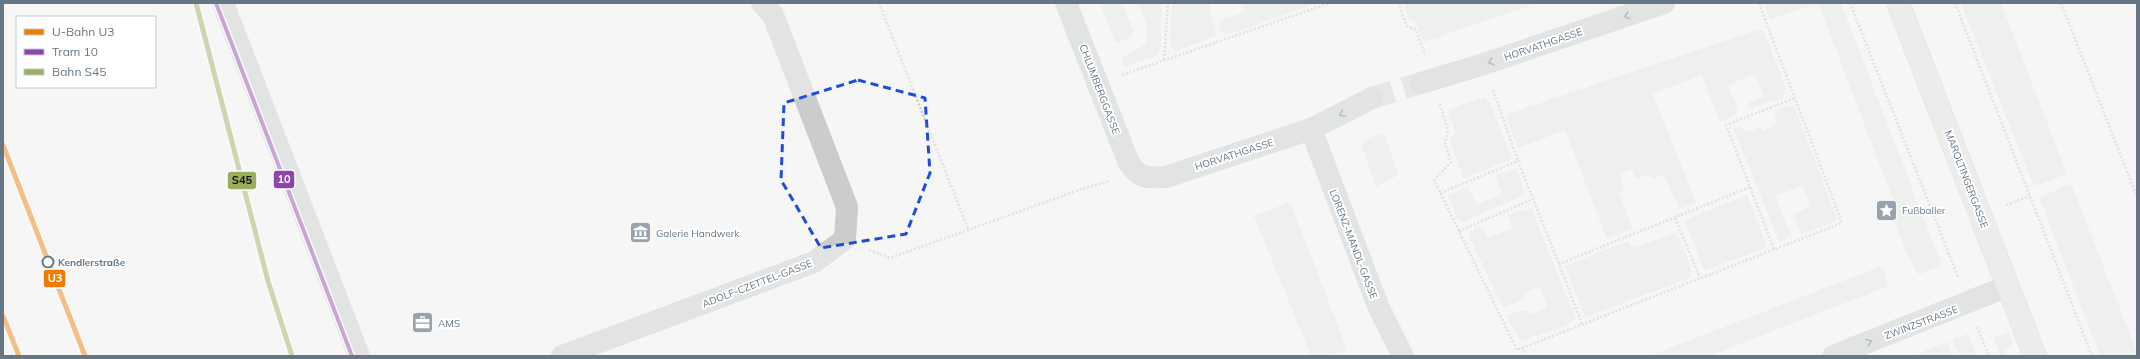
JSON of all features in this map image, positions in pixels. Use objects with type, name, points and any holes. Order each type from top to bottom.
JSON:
[{"type":"main road","name":"MAROLTINGERGASSE","points":[[1898,3],[2035,356]]},
{"type":"street","points":[[223,3],[359,356]]},
{"type":"street","points":[[762,3],[773,15],[847,207],[845,239]]},
{"type":"street","name":"CHLUMBERGGASSE","points":[[1066,3],[1129,163],[1136,174]]},
{"type":"street","name":"HORVATHGASSE","points":[[1427,81],[1484,64],[1664,3]]},
{"type":"street","name":"HORVATHGASSE","points":[[1136,174],[1150,178],[1166,177],[1311,129],[1372,98]]},
{"type":"street","name":"LORENZ-MANDL-GASSE","points":[[1311,129],[1378,306],[1403,356]]},
{"type":"street","name":"ADOLF-CZETTEL-GASSE","points":[[562,356],[814,262],[845,239]]},
{"type":"street","name":"ZWINZSTRASSE","points":[[1833,356],[2008,286]]},
{"type":"path","points":[[879,3],[969,232]]},
{"type":"path","points":[[1164,60],[1168,3]]},
{"type":"path","points":[[1097,84],[1330,3]]},
{"type":"path","points":[[1398,3],[1407,26],[1416,30],[1424,49],[1427,81],[1448,130],[1445,144],[1451,162],[1434,180],[1517,350],[1842,223],[1759,3]]},
{"type":"path","points":[[1850,3],[1989,356]]},
{"type":"path","points":[[1955,3],[2092,356]]},
{"type":"path","points":[[2061,3],[2137,197]]},
{"type":"path","points":[[1484,64],[1518,161],[1582,324]]},
{"type":"path","points":[[1774,249],[1726,125],[1795,98]]},
{"type":"path","points":[[1440,193],[1518,161]]},
{"type":"path","points":[[845,239],[890,258],[969,232],[1082,189],[1136,174]]},
{"type":"path","points":[[1559,264],[1750,187]]},
{"type":"path","points":[[1459,231],[1533,199]]},
{"type":"path","points":[[1676,218],[1700,278]]},
{"type":"path","points":[[1522,347],[1524,352]]},
{"type":"highlighted area","points":[[858,80],[925,98],[930,173],[906,234],[821,248],[781,180],[784,103]]},
{"type":"shaded area","points":[[1100,3],[1122,3],[1134,32],[1130,38],[1117,43],[1115,41]]},
{"type":"shaded area","points":[[1138,3],[1161,3],[1161,46],[1157,56],[1124,67],[1121,59],[1146,44],[1148,33],[1147,25]]},
{"type":"shaded area","points":[[1172,3],[1210,3],[1210,13],[1216,34],[1215,36],[1175,52],[1170,42]]},
{"type":"shaded area","points":[[1243,3],[1318,3],[1226,35],[1222,32],[1218,21],[1245,12]]},
{"type":"shaded area","points":[[1403,3],[1537,3],[1424,42],[1416,23],[1409,20]]},
{"type":"shaded area","points":[[1769,3],[1817,3],[1770,20],[1765,7]]},
{"type":"shaded area","points":[[1818,3],[1841,3],[1941,263],[1939,267],[1920,274],[1917,273],[1906,252],[1890,209],[1896,207]]},
{"type":"shaded area","points":[[1961,3],[2001,3],[2067,174],[2034,186]]},
{"type":"shaded area","points":[[1757,30],[1762,30],[1765,34],[1786,89],[1783,98],[1751,108],[1746,104],[1764,97],[1755,74],[1728,85],[1738,109],[1735,115],[1720,122],[1702,75],[1653,94],[1696,203],[1679,209],[1664,175],[1652,179],[1650,174],[1636,179],[1631,169],[1619,175],[1624,190],[1619,192],[1632,227],[1629,230],[1607,239],[1565,130],[1518,148],[1507,120],[1507,116],[1511,113]]},
{"type":"shaded area","points":[[1484,97],[1490,103],[1512,159],[1463,179],[1450,139],[1455,132],[1448,110]]},
{"type":"shaded area","points":[[1786,106],[1794,106],[1837,219],[1834,222],[1801,234],[1793,214],[1811,206],[1802,186],[1775,196],[1791,235],[1779,242],[1734,130],[1738,126],[1749,132],[1760,127],[1764,132],[1777,121],[1774,115],[1777,111]]},
{"type":"shaded area","points":[[1384,133],[1398,175],[1376,187],[1361,145],[1365,139]]},
{"type":"shaded area","points":[[1515,169],[1518,173],[1525,195],[1462,222],[1457,219],[1448,195],[1468,187],[1477,205],[1502,194],[1495,176]]},
{"type":"shaded area","points":[[2071,184],[2137,352],[2137,356],[2100,356],[2039,197]]},
{"type":"shaded area","points":[[1747,195],[1767,247],[1704,271],[1685,220]]},
{"type":"shaded area","points":[[1290,202],[1347,349],[1328,356],[1311,356],[1254,216]]},
{"type":"shaded area","points":[[1531,208],[1576,319],[1564,326],[1520,341],[1507,316],[1523,310],[1531,314],[1548,308],[1539,287],[1522,295],[1524,299],[1503,308],[1468,234],[1479,226],[1483,228],[1487,238],[1513,228],[1508,215]]},
{"type":"shaded area","points":[[1674,233],[1679,237],[1692,271],[1689,278],[1585,317],[1565,266],[1625,242],[1629,242],[1633,248]]},
{"type":"shaded area","points":[[1882,266],[1888,283],[1886,287],[1709,356],[1649,356]]},
{"type":"shaded area","points":[[2009,332],[2013,344],[2004,350],[2006,356],[2000,356],[1993,338]]},
{"type":"shaded area","points":[[1968,334],[1977,356],[1960,356],[1953,340]]},
{"type":"shaded area","points":[[1947,342],[1953,356],[1912,356]]},
{"type":"tunnel","points":[[1372,98],[1421,83]]},
{"type":"metro line","name":"U3","points":[[3,145],[85,356]]},
{"type":"metro line","name":"U3","points":[[3,316],[19,356]]},
{"type":"tram line","name":"10","points":[[216,3],[352,356]]},
{"type":"rail line","name":"S45","points":[[196,3],[268,281],[292,356]]},
{"type":"place","name":"Fußballer","points":[[1886,210]]},
{"type":"place","name":"Galerie Handwerk","points":[[640,233]]},
{"type":"place","name":"Kendlerstraße","points":[[48,262]]},
{"type":"place","name":"AMS","points":[[422,323]]}]
